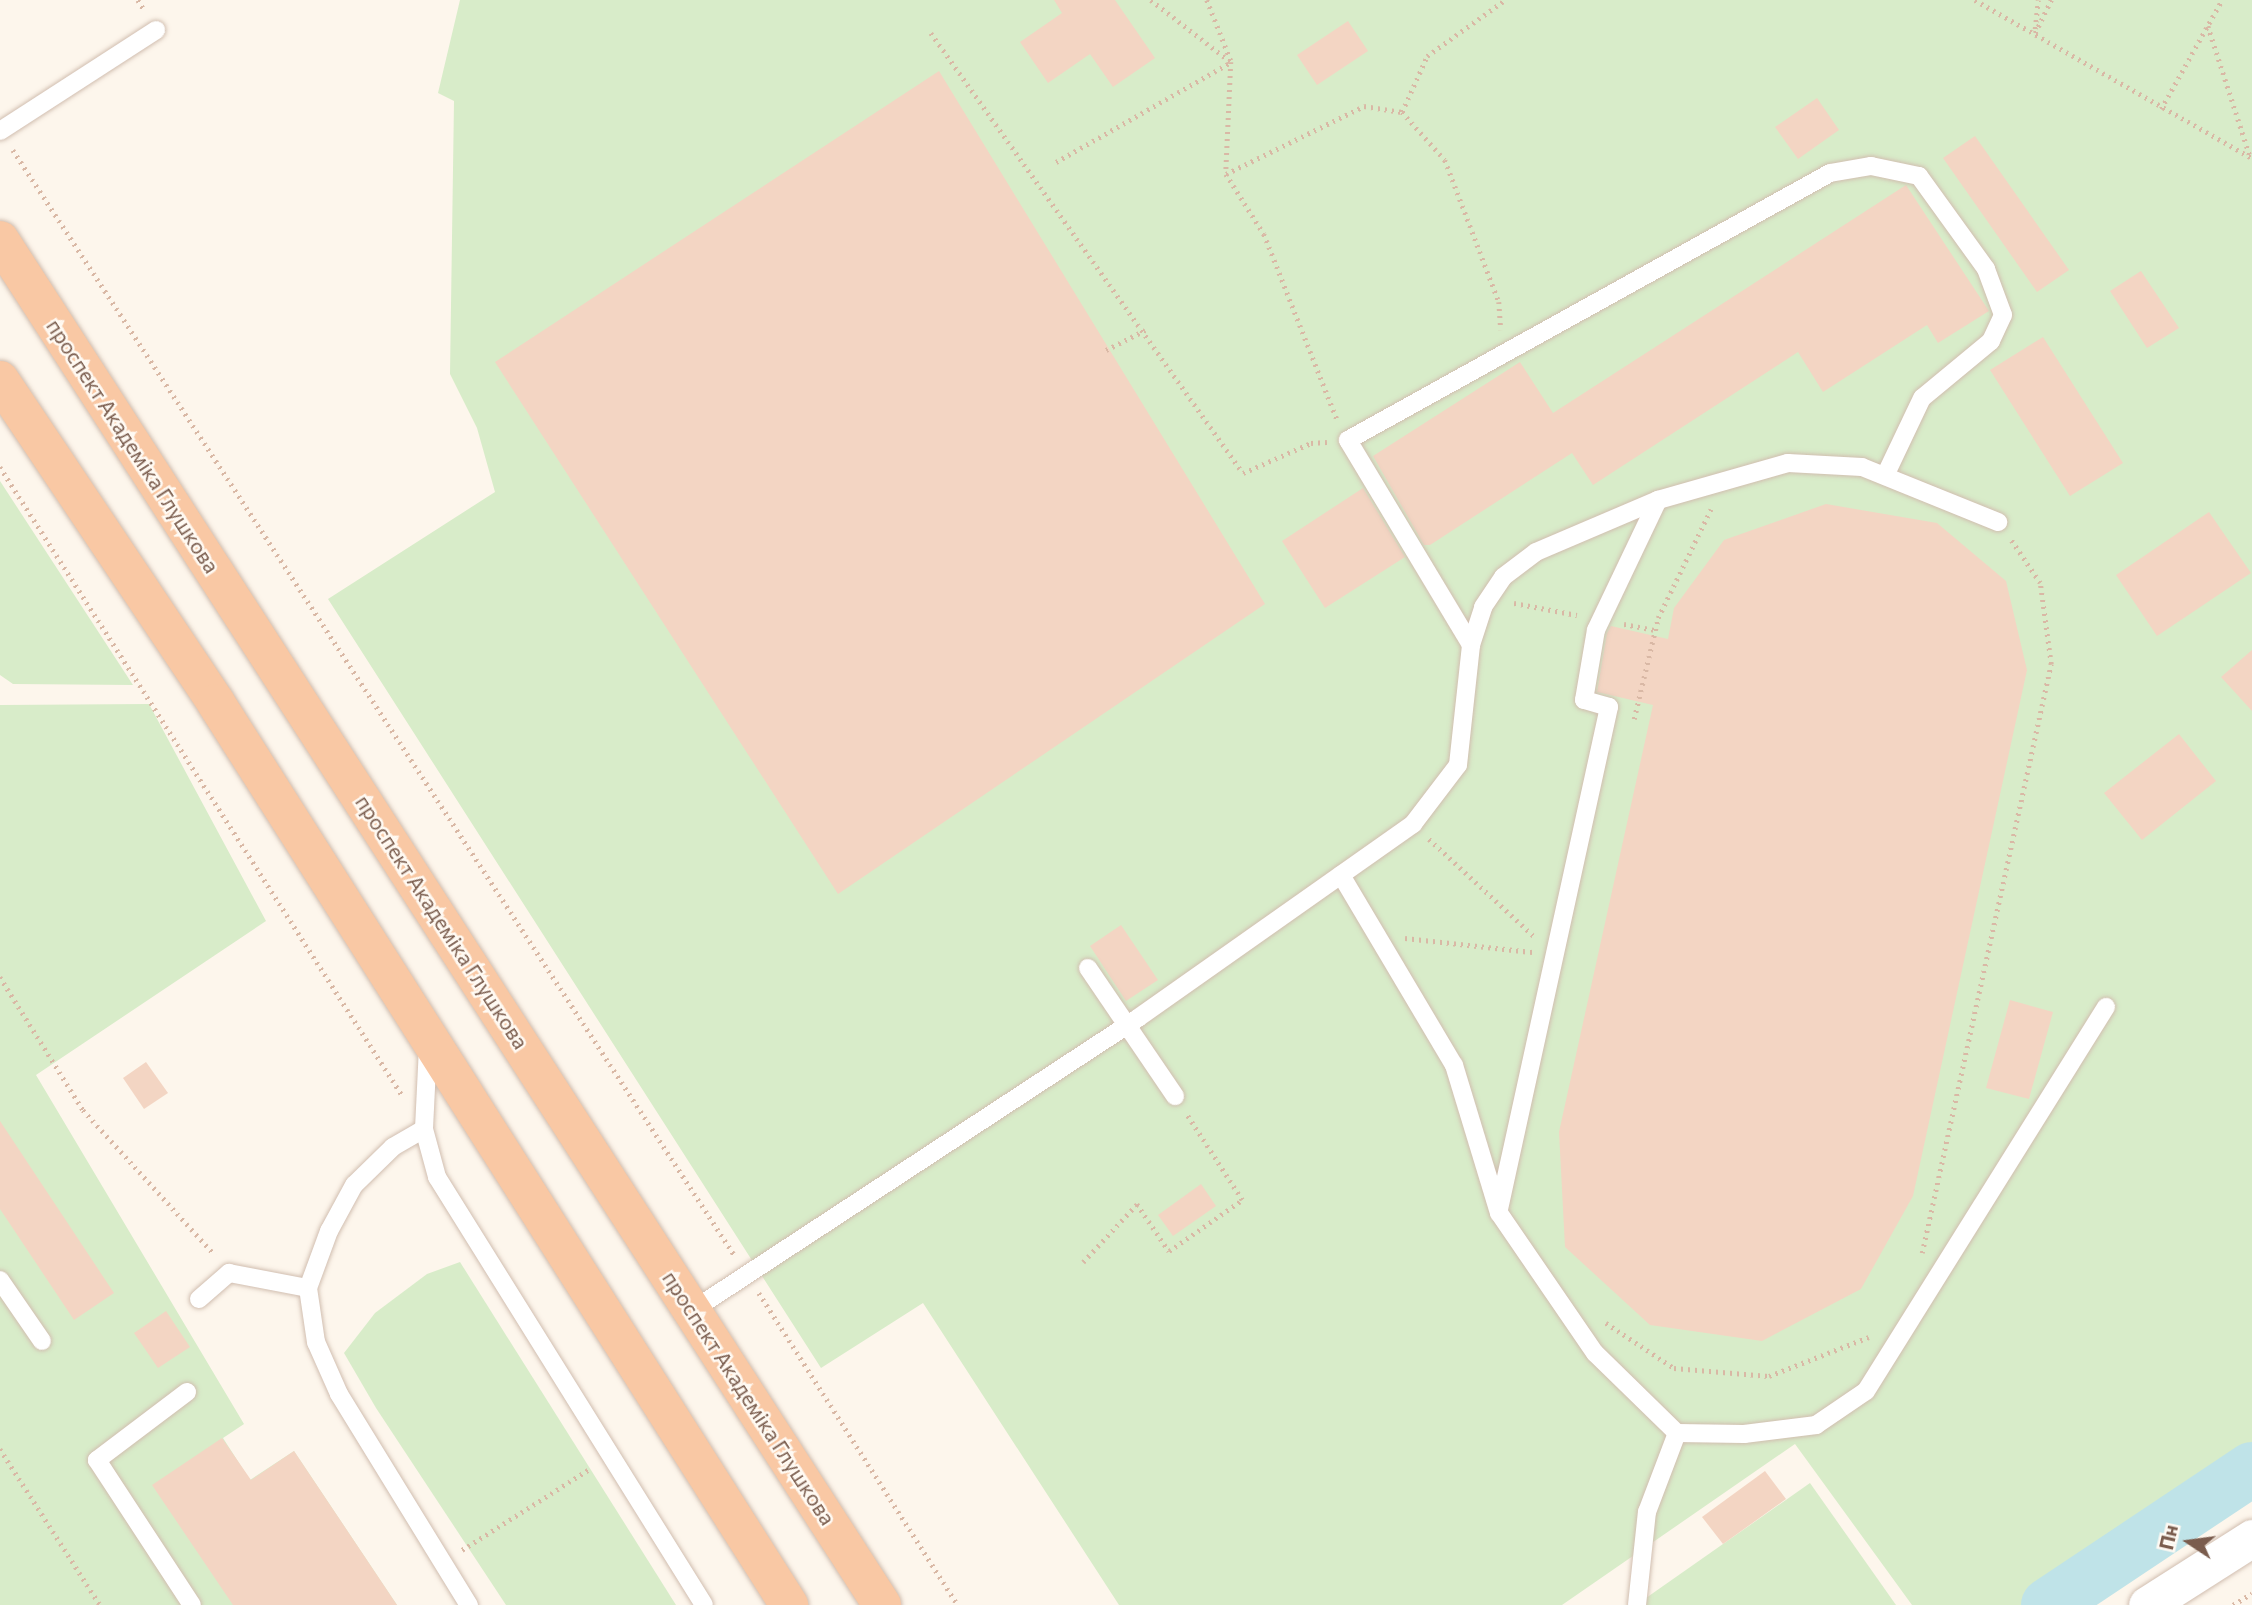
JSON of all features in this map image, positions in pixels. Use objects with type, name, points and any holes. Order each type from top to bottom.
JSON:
[{"type":"highway","name":"проспект Академіка Глушкова","points":[[0,240],[882,1605]]},
{"type":"highway","points":[[0,380],[428,1034],[789,1605]]},
{"type":"street","points":[[2147,1605],[2252,1538]]},
{"type":"lane","points":[[3,135],[156,30]]},
{"type":"lane","points":[[1471,645],[1348,440],[1830,173],[1871,166],[1920,176],[1986,269],[2003,315],[1991,341],[1922,398],[1885,476]]},
{"type":"lane","points":[[693,1310],[1126,1024],[1413,824],[1458,765],[1471,645],[1489,598],[1503,577],[1536,552],[1658,500],[1723,478],[1788,463],[1862,467],[1998,522]]},
{"type":"lane","points":[[1499,1213],[1609,707],[1584,700],[1601,620],[1658,500]]},
{"type":"lane","points":[[1341,875],[1454,1065],[1499,1213],[1595,1353],[1677,1433],[1745,1434],[1816,1425],[1866,1391],[2106,1007]]},
{"type":"lane","points":[[1088,968],[1175,1096]]},
{"type":"lane","points":[[428,1034],[424,1129],[437,1177],[609,1457],[704,1605]]},
{"type":"lane","points":[[424,1129],[393,1147],[354,1185],[329,1231],[308,1288],[316,1342],[339,1394],[469,1605]]},
{"type":"lane","points":[[199,1298],[229,1273],[308,1288]]},
{"type":"lane","points":[[0,1280],[42,1341]]},
{"type":"lane","points":[[187,1392],[97,1460],[192,1605]]},
{"type":"lane","points":[[1637,1605],[1647,1512],[1677,1433]]},
{"type":"path","points":[[138,0],[142,6]]},
{"type":"path","points":[[1150,0],[1231,62]]},
{"type":"path","points":[[931,33],[1145,330],[1243,473],[1311,443],[1348,440],[1324,394],[1264,234],[1226,174],[1231,62],[1207,0]]},
{"type":"path","points":[[1402,111],[1427,56],[1505,0]]},
{"type":"path","points":[[1975,0],[2161,109],[2251,158]]},
{"type":"path","points":[[2035,33],[2038,0]]},
{"type":"path","points":[[2035,33],[2051,0]]},
{"type":"path","points":[[2161,109],[2222,0]]},
{"type":"path","points":[[2208,26],[2251,158]]},
{"type":"path","points":[[1056,162],[1231,62]]},
{"type":"path","points":[[1226,174],[1364,106],[1402,111],[1445,160],[1499,302],[1503,354]]},
{"type":"path","points":[[3,135],[747,1274],[958,1605]]},
{"type":"path","points":[[1106,350],[1145,330]]},
{"type":"path","points":[[0,467],[406,1101]]},
{"type":"path","points":[[1632,730],[1655,630],[1699,541],[1723,478]]},
{"type":"path","points":[[1921,1257],[2051,664],[2040,583],[1998,522]]},
{"type":"path","points":[[1489,598],[1655,630]]},
{"type":"path","points":[[1413,824],[1554,955]]},
{"type":"path","points":[[1377,934],[1554,955]]},
{"type":"path","points":[[0,977],[83,1110],[229,1273]]},
{"type":"path","points":[[1083,1262],[1137,1204],[1169,1251],[1242,1200],[1175,1096]]},
{"type":"path","points":[[1598,1318],[1674,1368],[1769,1376],[1868,1338],[1877,1327]]},
{"type":"path","points":[[0,1449],[100,1605]]},
{"type":"path","points":[[441,1563],[609,1457]]},
{"type":"path","points":[[2234,1605],[2252,1593]]},
{"type":"green space","points":[[460,0],[2252,0],[2252,1457],[2028,1605],[1912,1605],[1795,1444],[1562,1605],[1119,1605],[923,1303],[821,1368],[328,599],[495,492],[477,428],[450,374],[454,101],[438,93]]},
{"type":"green space","points":[[0,481],[133,685],[13,684],[0,675]]},
{"type":"green space","points":[[149,704],[266,921],[36,1075],[244,1424],[223,1438],[250,1480],[294,1451],[397,1605],[0,1605],[0,705]]},
{"type":"green space","points":[[460,1262],[676,1605],[506,1605],[376,1408],[344,1353],[375,1313],[427,1274]]},
{"type":"green space","points":[[1810,1483],[1896,1605],[1636,1605]]},
{"type":"building","points":[[1054,0],[1115,0],[1155,58],[1113,87],[1090,54],[1048,83],[1020,42],[1062,13]]},
{"type":"building","points":[[1348,21],[1368,51],[1317,85],[1297,55]]},
{"type":"building","points":[[939,71],[1265,604],[838,894],[495,362]]},
{"type":"building","points":[[1817,98],[1839,130],[1798,159],[1775,127]]},
{"type":"building","points":[[1975,136],[2069,270],[2037,292],[1943,158]]},
{"type":"building","points":[[1906,185],[1989,311],[1938,343],[1927,325],[1823,392],[1798,352],[1593,485],[1572,453],[1430,545],[1424,545],[1373,456],[1520,362],[1553,413]]},
{"type":"building","points":[[2141,271],[2179,328],[2147,348],[2110,291]]},
{"type":"building","points":[[2043,337],[2123,463],[2070,496],[1990,370]]},
{"type":"building","points":[[1363,488],[1405,557],[1325,608],[1282,541]]},
{"type":"building","points":[[1826,504],[1937,523],[2006,581],[2027,670],[1913,1196],[1861,1289],[1762,1341],[1650,1325],[1565,1247],[1559,1132],[1653,705],[1597,692],[1607,633],[1611,626],[1668,639],[1674,608],[1724,540]]},
{"type":"building","points":[[2209,512],[2251,573],[2157,636],[2116,575]]},
{"type":"building","points":[[2252,650],[2252,711],[2221,677]]},
{"type":"building","points":[[2179,734],[2216,781],[2142,840],[2104,793]]},
{"type":"building","points":[[1121,925],[1158,980],[1126,1001],[1090,946]]},
{"type":"building","points":[[2010,1000],[2053,1012],[2029,1099],[1986,1088]]},
{"type":"building","points":[[146,1062],[168,1093],[144,1109],[123,1078]]},
{"type":"building","points":[[0,1121],[114,1293],[74,1320],[0,1209]]},
{"type":"building","points":[[1201,1184],[1216,1206],[1173,1236],[1158,1215]]},
{"type":"building","points":[[166,1311],[190,1347],[158,1368],[134,1333]]},
{"type":"building","points":[[222,1438],[251,1480],[294,1451],[397,1605],[233,1605],[152,1485]]},
{"type":"building","points":[[1765,1471],[1786,1499],[1723,1544],[1702,1517]]},
{"type":"waterway","points":[[2048,1605],[2252,1469]]}]
